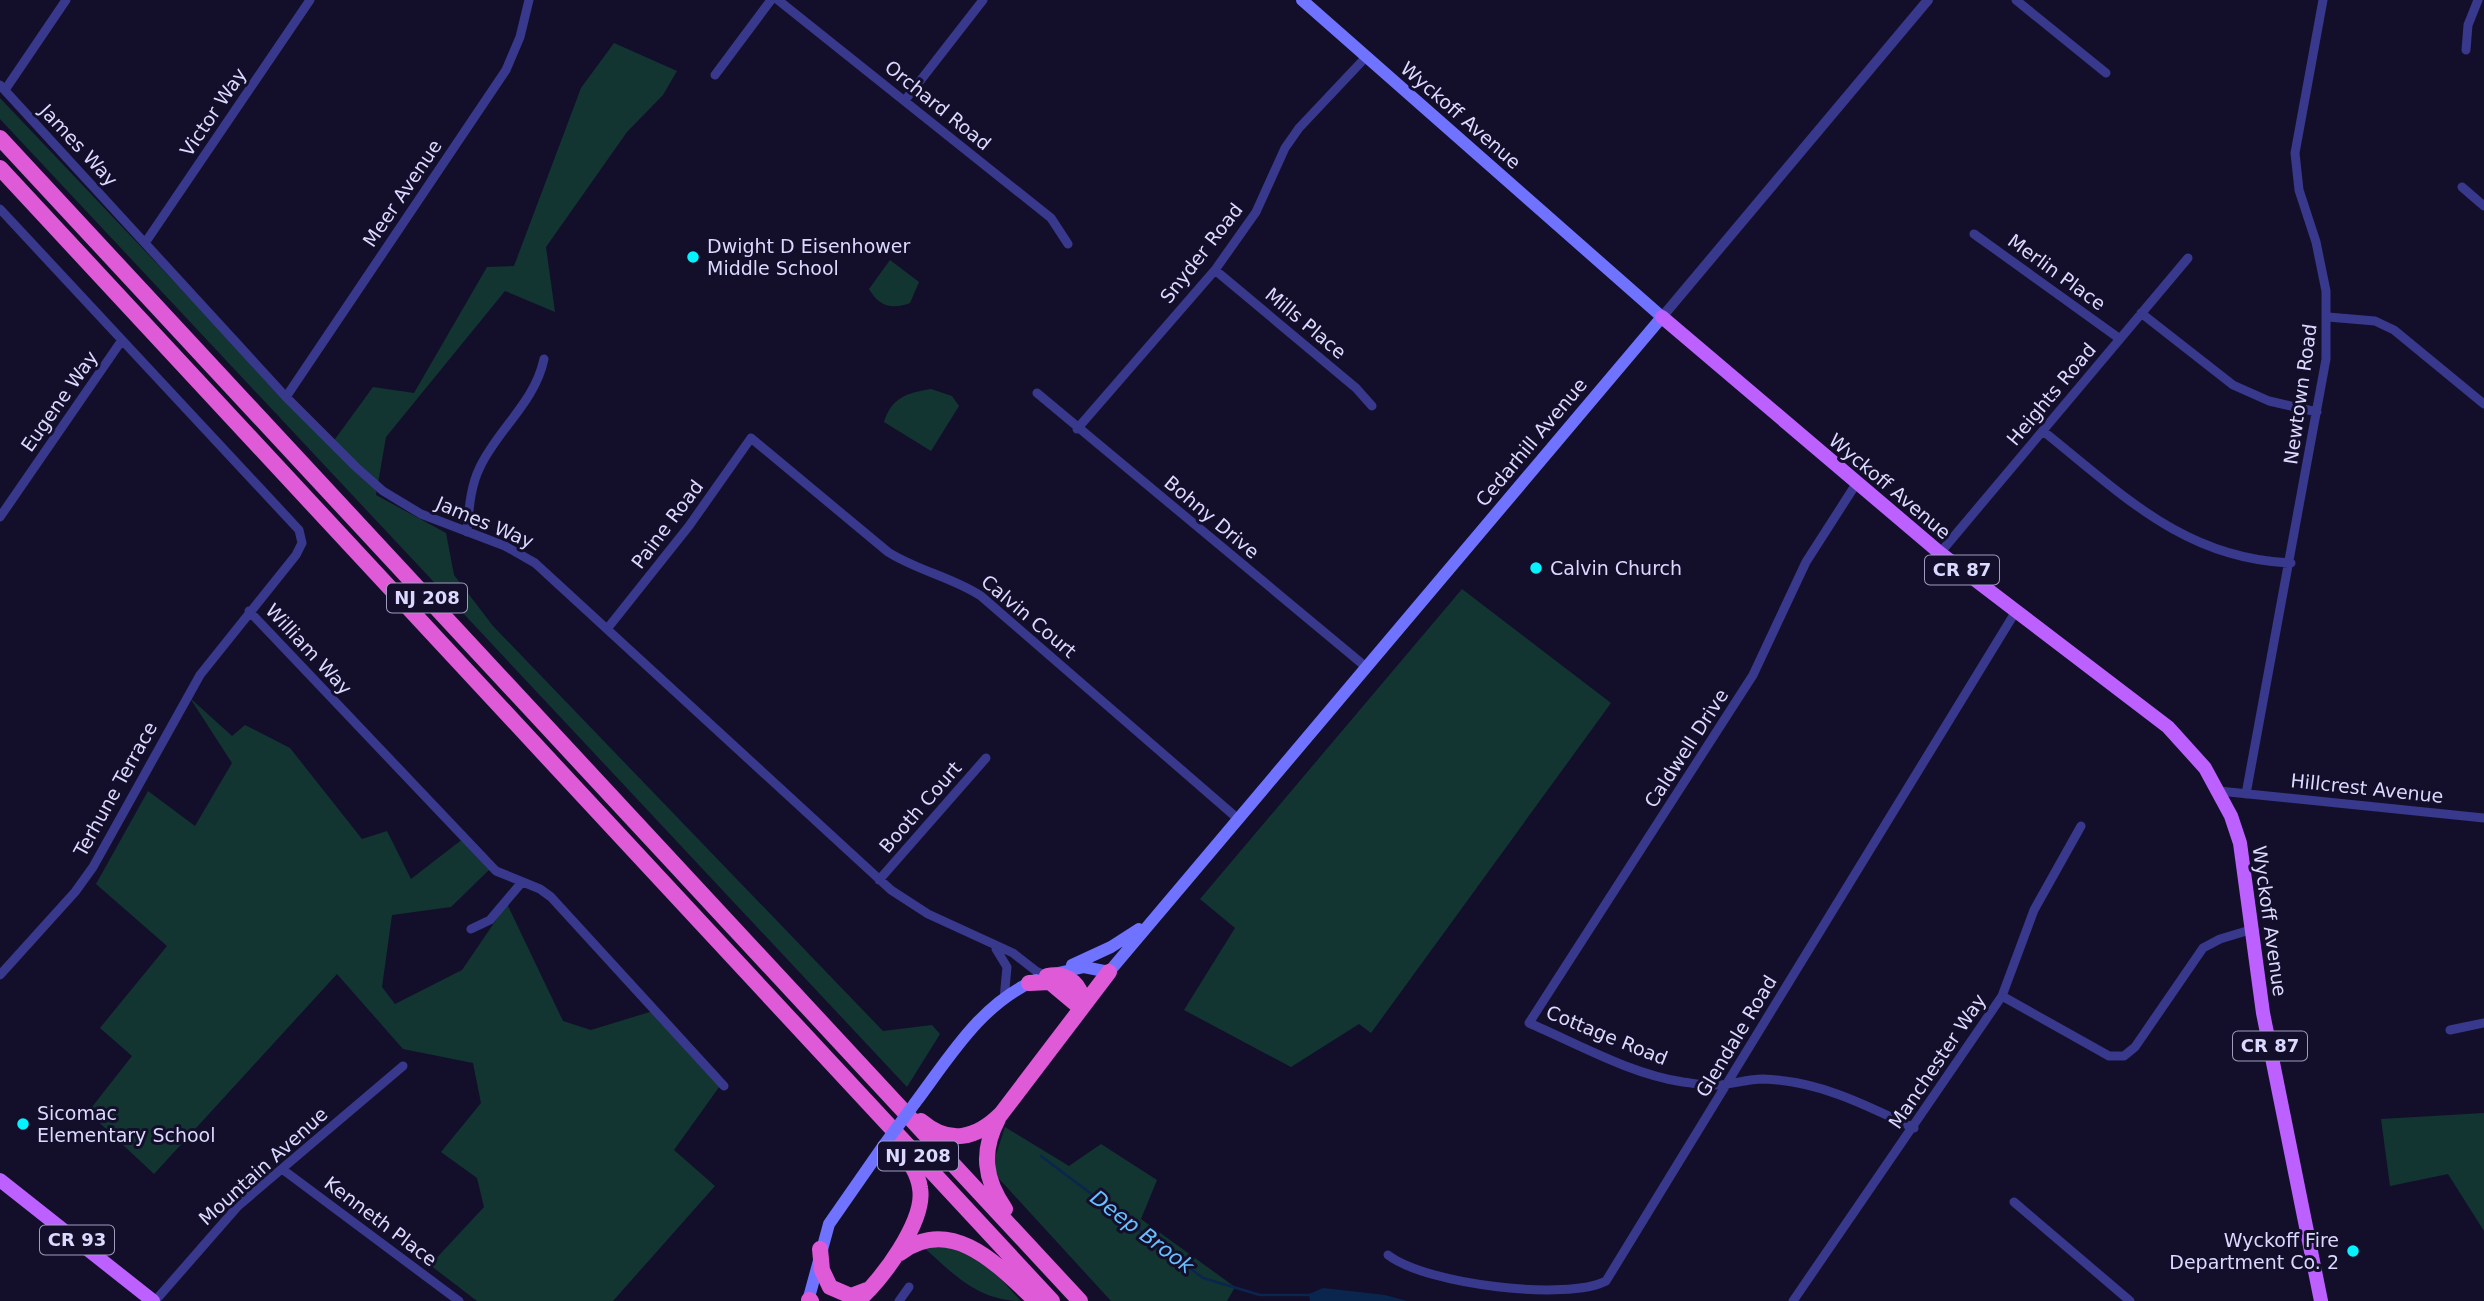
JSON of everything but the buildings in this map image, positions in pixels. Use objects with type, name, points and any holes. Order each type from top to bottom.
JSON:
[{"type":"highway","name":"NJ 208","points":[[0,138],[1078,1299]]},
{"type":"highway","name":"NJ 208","points":[[0,168],[1052,1301]]},
{"type":"highway","points":[[853,1057],[924,1124],[943,1135],[963,1137],[974,1134],[1000,1114],[1110,972]]},
{"type":"highway","points":[[1047,976],[1060,975],[1072,981],[1081,992],[1081,1008]]},
{"type":"highway","points":[[1029,983],[1050,982],[1081,1008]]},
{"type":"highway","points":[[783,1011],[900,1149],[918,1179],[921,1200],[919,1211],[890,1262],[863,1301]]},
{"type":"highway","points":[[1000,1114],[986,1149],[990,1185],[1003,1208],[1078,1299]]},
{"type":"highway","points":[[890,1262],[915,1243],[926,1239],[960,1241],[992,1261],[1036,1301]]},
{"type":"highway","points":[[820,1249],[825,1279],[835,1292],[859,1295],[872,1286]]},
{"type":"highway","points":[[857,1301],[872,1286]]},
{"type":"main road","name":"Wyckoff Avenue","points":[[1302,0],[1856,484],[1940,554],[2168,727],[2205,768],[2219,791],[2239,843],[2263,1013],[2321,1301]]},
{"type":"main road","name":"Cedarhill Avenue","points":[[1047,976],[1084,967],[1110,972],[1237,818],[1662,317]]},
{"type":"main road","name":"Cedarhill Avenue","points":[[809,1300],[820,1249],[839,1207],[969,1033],[1004,999],[1029,983],[1111,947],[1138,930],[1162,908]]},
{"type":"main road","name":"CR 93","points":[[0,1180],[149,1300]]},
{"type":"street","points":[[2,88],[66,0]]},
{"type":"street","name":"Victor Way","points":[[145,243],[310,0]]},
{"type":"street","name":"Meer Avenue","points":[[286,397],[506,70],[520,37],[529,0]]},
{"type":"street","points":[[715,75],[771,0]]},
{"type":"street","name":"Orchard Road","points":[[778,0],[1051,218],[1068,244]]},
{"type":"street","points":[[905,99],[983,0]]},
{"type":"street","name":"Cedarhill Avenue","points":[[1662,317],[1928,0]]},
{"type":"street","points":[[2016,0],[2106,73]]},
{"type":"street","name":"Newtown Road","points":[[2246,794],[2291,563],[2326,359],[2328,317],[2322,266],[2299,190],[2295,153],[2323,0]]},
{"type":"street","points":[[2466,50],[2468,25],[2478,0]]},
{"type":"street","name":"Snyder Road","points":[[1077,429],[1215,270],[1256,212],[1285,148],[1299,128],[1366,57]]},
{"type":"street","name":"James Way","points":[[2,88],[286,397],[383,491],[421,514],[505,547],[535,563],[879,880],[915,906],[995,947],[1013,953],[1047,976]]},
{"type":"street","points":[[2462,187],[2484,206]]},
{"type":"street","name":"William Way","points":[[0,209],[299,530],[302,538],[300,550],[249,611],[496,871],[551,897],[724,1086]]},
{"type":"street","name":"Merlin Place","points":[[1974,234],[2120,339]]},
{"type":"street","name":"Heights Road","points":[[1940,554],[2188,258]]},
{"type":"street","name":"Mills Place","points":[[1215,270],[1356,388],[1372,406]]},
{"type":"street","points":[[2141,313],[2233,385],[2269,401],[2317,412]]},
{"type":"street","points":[[2328,317],[2375,321],[2395,330],[2484,404]]},
{"type":"street","name":"Eugene Way","points":[[0,517],[122,340]]},
{"type":"street","points":[[467,532],[471,493],[480,465],[540,381],[544,359]]},
{"type":"street","name":"Bohny Drive","points":[[1037,393],[1366,667]]},
{"type":"street","points":[[2043,430],[2164,525],[2234,557],[2291,563]]},
{"type":"street","name":"Paine Road","points":[[607,629],[689,526],[751,438]]},
{"type":"street","name":"Calvin Court","points":[[751,438],[888,552],[905,563],[952,580],[981,596],[1237,818]]},
{"type":"street","name":"Caldwell Drive","points":[[1529,1023],[1753,676],[1806,562],[1856,484]]},
{"type":"street","name":"Terhune Terrace","points":[[0,975],[93,867],[182,704],[213,657],[249,611]]},
{"type":"street","name":"Glendale Road","points":[[1388,1255],[1423,1275],[1503,1293],[1559,1298],[1590,1294],[1606,1281],[2016,611]]},
{"type":"street","name":"Booth Court","points":[[879,880],[986,758]]},
{"type":"street","name":"Hillcrest Avenue","points":[[2219,791],[2484,818]]},
{"type":"street","name":"Manchester Way","points":[[1793,1301],[2002,996],[2034,911],[2081,826]]},
{"type":"street","points":[[471,929],[490,920],[522,882]]},
{"type":"street","points":[[2002,996],[2109,1056],[2124,1056],[2135,1047],[2203,948],[2220,939],[2250,930]]},
{"type":"street","points":[[995,947],[1007,967],[1004,999]]},
{"type":"street","name":"Cottage Road","points":[[1529,1023],[1640,1070],[1680,1082],[1715,1086],[1764,1079],[1811,1084],[1846,1096],[1914,1128]]},
{"type":"street","points":[[2449,1030],[2484,1023]]},
{"type":"street","name":"Mountain Avenue","points":[[149,1300],[215,1230],[282,1168],[403,1066]]},
{"type":"street","name":"Kenneth Place","points":[[282,1168],[459,1301]]},
{"type":"street","points":[[2014,1202],[2130,1301]]},
{"type":"street","points":[[899,1301],[909,1287]]},
{"type":"green space","points":[[614,43],[677,71],[663,95],[627,132],[546,247],[555,312],[505,291],[386,437],[376,495],[446,533],[454,575],[493,626],[883,1031],[932,1025],[940,1034],[907,1087],[0,119],[0,98],[330,446],[373,387],[414,393],[487,267],[514,266],[581,88]]},
{"type":"green space","points":[[890,260],[919,282],[910,303],[886,305],[869,289]]},
{"type":"green space","points":[[931,389],[952,396],[959,406],[931,451],[884,422],[896,402],[915,392]]},
{"type":"green space","points":[[1462,589],[1611,703],[1371,1033],[1359,1024],[1291,1067],[1184,1010],[1235,928],[1200,899]]},
{"type":"green space","points":[[190,698],[232,736],[245,725],[290,748],[362,839],[387,831],[411,879],[464,838],[491,868],[451,907],[392,915],[382,987],[395,1004],[462,970],[507,904],[563,1021],[591,1030],[653,1011],[722,1083],[674,1150],[715,1186],[613,1301],[477,1301],[430,1265],[484,1207],[477,1178],[441,1152],[481,1103],[473,1063],[403,1049],[337,974],[154,1174],[88,1112],[132,1056],[100,1028],[167,946],[96,884],[148,791],[195,826],[232,763]]},
{"type":"green space","points":[[2484,1113],[2484,1231],[2448,1174],[2390,1186],[2381,1119]]},
{"type":"green space","points":[[1005,1127],[1069,1166],[1101,1144],[1157,1180],[1141,1219],[1235,1287],[1227,1301],[1111,1301],[991,1170]]},
{"type":"green space","points":[[966,1241],[1021,1301],[1005,1300],[977,1290],[952,1273],[918,1242]]},
{"type":"water","points":[[1323,1288],[1385,1295],[1407,1301],[1310,1301],[1309,1294]]},
{"type":"waterway","name":"Deep Brook","points":[[1041,1156],[1203,1278],[1260,1295],[1313,1295]]},
{"type":"place","name":"Dwight D Eisenhower Middle School","points":[[693,257]]},
{"type":"place","name":"Calvin Church","points":[[1536,568]]},
{"type":"place","name":"Sicomac Elementary School","points":[[23,1124]]},
{"type":"place","name":"Wyckoff Fire Department Co. 2","points":[[2353,1251]]}]
